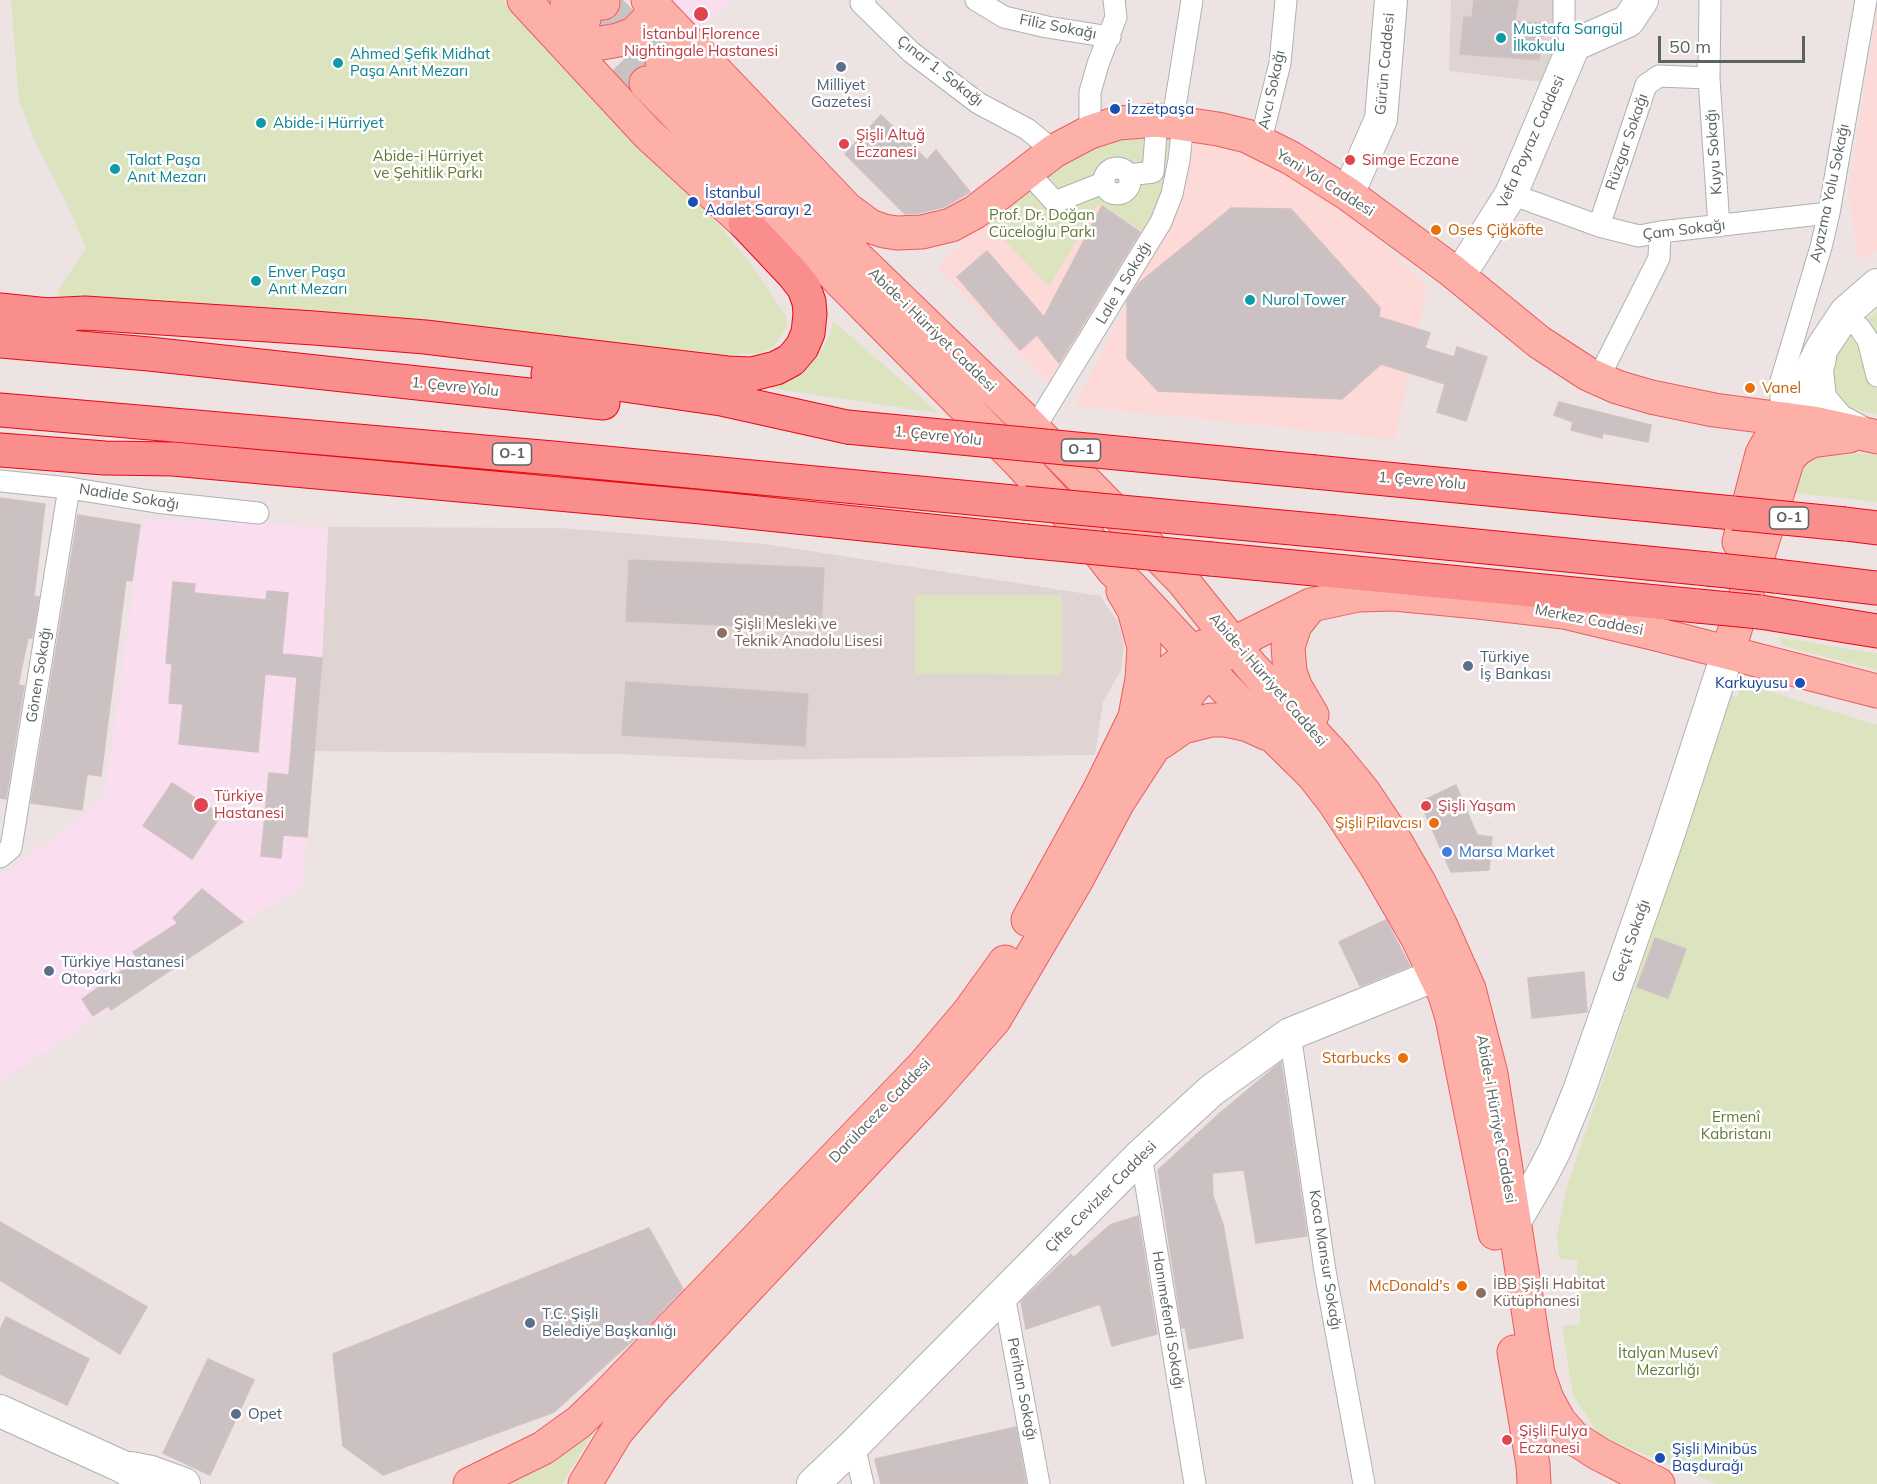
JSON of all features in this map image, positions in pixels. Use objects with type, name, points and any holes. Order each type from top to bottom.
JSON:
[{"type":"highway","points":[[45,315],[85,313],[425,337],[727,373],[752,374],[776,368],[791,360],[802,347],[808,333],[810,314],[809,302],[799,281],[745,223]]},
{"type":"highway","points":[[0,310],[471,364],[657,388],[768,408],[847,427]]},
{"type":"highway","name":"1. Çevre Yolu","points":[[0,340],[529,396],[1866,526]]},
{"type":"highway","name":"O-1","points":[[0,410],[553,458],[1335,532],[1877,588]]},
{"type":"highway","points":[[0,436],[126,450],[173,459]]},
{"type":"highway","points":[[0,450],[105,459],[173,459],[701,507],[1760,612],[1877,631]]},
{"type":"highway","points":[[1760,612],[1796,610],[1877,617]]},
{"type":"main road","points":[[524,0],[648,134],[745,223],[780,248],[933,398],[1019,462]]},
{"type":"main road","points":[[596,4],[623,22],[608,41]]},
{"type":"main road","points":[[552,30],[578,42],[592,44],[628,38],[644,25],[653,5],[847,208],[865,233],[980,356],[1002,383],[1026,421]]},
{"type":"main road","points":[[648,134],[636,109],[632,92],[632,76],[638,61],[656,45],[669,42],[685,44],[701,54]]},
{"type":"main road","name":"Abide-i Hürriyet Caddesi","points":[[1533,1474],[1499,1256],[1452,1018],[1445,995],[1447,970],[1420,884],[1389,830],[1363,791],[1336,758],[1232,644],[1183,581],[1026,421],[749,153],[654,72],[785,226],[1019,462],[1083,531],[1113,570],[1313,775],[1352,825],[1417,937],[1447,970],[1468,989],[1491,1074],[1538,1373],[1547,1399],[1559,1420],[1574,1438],[1599,1454]]},
{"type":"main road","name":"Yeni Yol Caddesi","points":[[847,208],[870,226],[897,233],[922,232],[951,225],[975,212],[1054,151],[1090,132],[1118,123],[1157,120],[1169,129],[1218,129],[1247,136],[1292,158],[1348,194],[1459,276],[1539,342],[1567,362],[1598,379],[1651,397],[1714,410],[1814,423],[1871,436]]},
{"type":"main road","points":[[1714,410],[1737,425],[1750,437],[1756,448],[1759,463]]},
{"type":"main road","points":[[1656,634],[1675,629],[1700,628],[1717,615],[1723,605],[1759,463],[1772,436],[1786,419]]},
{"type":"main road","points":[[1728,652],[1788,459],[1797,449],[1811,441],[1871,436]]},
{"type":"main road","points":[[1113,570],[1134,610],[1144,647],[1142,678],[1135,717]]},
{"type":"main road","name":"Merkez Caddesi","points":[[1232,644],[1311,604],[1358,595],[1395,594],[1564,612],[1877,691]]},
{"type":"main road","points":[[1311,604],[1295,625],[1290,639],[1288,647],[1290,672],[1295,686],[1336,758]]},
{"type":"main road","points":[[1169,629],[1232,644]]},
{"type":"main road","points":[[1201,662],[1232,644]]},
{"type":"main road","name":"Darülaceze Caddesi","points":[[470,1484],[543,1448],[579,1422],[674,1327],[924,1065],[969,1012],[1004,963],[1100,789],[1147,697],[1171,670],[1201,662]]},
{"type":"main road","name":"Darülaceze Caddesi","points":[[585,1484],[616,1431],[930,1093],[994,1020],[1076,881],[1118,802],[1191,690],[1201,662]]},
{"type":"main road","points":[[1155,748],[1184,727],[1211,720],[1225,720],[1248,725],[1275,737]]},
{"type":"main road","points":[[1499,1256],[1515,1221]]},
{"type":"main road","points":[[1533,1474],[1549,1453],[1561,1449],[1577,1450],[1599,1454],[1658,1484]]},
{"type":"street","name":"Filiz Sokağı","points":[[976,0],[1004,17],[1047,27],[1110,37]]},
{"type":"street","points":[[1090,132],[1090,93],[1098,64],[1116,17],[1114,0]]},
{"type":"street","points":[[1035,180],[1055,202],[1103,183],[1113,194],[1120,194],[1127,190],[1130,183],[1129,175],[1153,172],[1174,113],[1191,0]]},
{"type":"street","name":"Avcı Sokağı","points":[[1260,144],[1280,63],[1286,0]]},
{"type":"street","name":"Gürün Caddesi","points":[[1348,194],[1381,118],[1391,0]]},
{"type":"street","points":[[1564,0],[1564,25],[1574,45],[1628,21],[1642,0]]},
{"type":"street","name":"Kuyu Sokağı","points":[[1704,0],[1719,225]]},
{"type":"street","name":"Kuyu Sokağı","points":[[1709,78],[1710,0]]},
{"type":"street","name":"Ayazma Yolu Sokağı","points":[[1786,419],[1781,399],[1781,381],[1821,247],[1866,0]]},
{"type":"street","name":"Çınar 1. Sokağı","points":[[863,2],[911,52],[978,103],[1028,129],[1054,151]]},
{"type":"street","name":"Vefa Poyraz Caddesi","points":[[1459,276],[1511,194],[1574,45]]},
{"type":"street","name":"Rüzgar Sokağı","points":[[1599,226],[1647,85],[1659,76],[1709,78]]},
{"type":"street","name":"Lale 1 Sokağı","points":[[1026,421],[1161,222],[1172,194],[1177,172],[1169,129]]},
{"type":"street","name":"Çam Sokağı","points":[[1511,194],[1599,226],[1639,236],[1828,213]]},
{"type":"street","points":[[1598,379],[1659,258],[1660,232]]},
{"type":"street","points":[[1786,419],[1822,348],[1846,312],[1877,285]]},
{"type":"street","points":[[1859,327],[1868,340],[1877,376]]},
{"type":"street","points":[[1822,348],[1817,370],[1820,399],[1838,420],[1871,436]]},
{"type":"street","name":"Nadide Sokağı","points":[[0,481],[258,513]]},
{"type":"street","name":"Gönen Sokağı","points":[[0,857],[11,848],[69,488]]},
{"type":"street","name":"Geçit Sokağı","points":[[1515,1221],[1555,1150],[1579,1091],[1666,842],[1728,652]]},
{"type":"street","name":"Çifte Cevizler Caddesi","points":[[813,1484],[1004,1295],[1141,1155],[1212,1090],[1290,1034],[1447,970]]},
{"type":"street","name":"Koca Mansur Sokağı","points":[[1290,1034],[1325,1271],[1364,1484]]},
{"type":"street","points":[[1503,1147],[1523,1155],[1555,1150]]},
{"type":"street","name":"Hanımefendi Sokağı","points":[[1141,1155],[1195,1484]]},
{"type":"street","name":"Perihan Sokağı","points":[[1004,1295],[1040,1484]]},
{"type":"street","points":[[0,1411],[122,1466],[151,1484]]},
{"type":"street","points":[[854,1445],[863,1484]]},
{"type":"street","points":[[122,1466],[151,1472],[184,1484]]},
{"type":"shaded area","name":"İstanbul Florence Nightingale Hastanesi","points":[[672,0],[732,0],[701,28]]},
{"type":"shaded area","points":[[1451,0],[1559,0],[1561,35],[1544,82],[1449,71]]},
{"type":"shaded area","points":[[1877,13],[1877,251],[1857,259],[1849,188]]},
{"type":"shaded area","points":[[1195,138],[1262,152],[1328,193],[1427,286],[1395,439],[1075,406],[1169,220]]},
{"type":"shaded area","points":[[1098,203],[1144,232],[1049,385],[938,267],[984,219]]},
{"type":"shaded area","name":"Türkiye Hastanesi","points":[[143,519],[328,527],[322,658],[303,887],[243,922],[0,1081],[0,876],[80,818],[105,793]]},
{"type":"shaded area","name":"Şişli Mesleki ve Teknik Anadolu Lisesi","points":[[328,527],[560,528],[765,544],[1100,596],[1118,622],[1124,644],[1121,670],[1103,702],[1095,755],[753,760],[616,754],[314,751],[322,658]]},
{"type":"green space","name":"Abide-i Hürriyet ve Şehitlik Parkı","points":[[11,0],[502,0],[569,74],[706,209],[757,272],[787,318],[787,326],[774,346],[760,353],[727,355],[58,300],[57,292],[86,248],[66,202],[36,144],[19,101]]},
{"type":"green space","name":"Prof. Dr. Doğan Cüceloğlu Parkı","points":[[1135,134],[1176,135],[1171,171],[1144,232],[1098,204],[1049,287],[984,219],[1046,171],[1095,147]]},
{"type":"green space","points":[[1877,310],[1877,414],[1848,408],[1841,401],[1834,386],[1832,362],[1840,347]]},
{"type":"green space","points":[[833,321],[938,413],[770,388],[791,380],[810,364],[821,352],[830,335]]},
{"type":"green space","points":[[1828,451],[1877,455],[1877,502],[1787,492],[1810,455]]},
{"type":"green space","points":[[915,595],[1062,595],[1062,675],[915,674]]},
{"type":"green space","points":[[1778,637],[1877,654],[1877,670],[1783,646]]},
{"type":"green space","name":"Ermenî Kabristanı","points":[[1742,683],[1877,725],[1877,1484],[1717,1484],[1600,1436],[1573,1395],[1562,1326],[1580,1324],[1577,1260],[1559,1259],[1557,1235],[1567,1187],[1732,696],[1737,697]]},
{"type":"green space","points":[[603,1417],[562,1484],[506,1484]]},
{"type":"building","name":"Mustafa Sarıgül İlkokulu","points":[[1474,0],[1518,0],[1515,21],[1543,23],[1539,60],[1460,54],[1464,17],[1472,17]]},
{"type":"building","points":[[881,115],[927,160],[936,150],[970,192],[944,207],[905,214],[845,154]]},
{"type":"building","points":[[1102,206],[1140,232],[1059,363],[1037,335],[1020,350],[957,277],[987,251],[1044,317]]},
{"type":"building","name":"Nurol Tower","points":[[1231,208],[1291,209],[1380,308],[1379,317],[1430,333],[1425,348],[1454,357],[1457,347],[1487,357],[1466,421],[1437,412],[1445,384],[1381,364],[1342,399],[1158,391],[1127,358],[1127,301],[1139,283]]},
{"type":"building","points":[[1559,402],[1651,425],[1648,442],[1603,433],[1602,438],[1571,430],[1573,422],[1554,415]]},
{"type":"building","points":[[0,498],[45,504],[34,596],[39,597],[32,638],[28,638],[18,685],[24,686],[6,799],[0,798]]},
{"type":"building","points":[[78,515],[140,525],[132,581],[126,580],[101,776],[87,774],[82,810],[31,803]]},
{"type":"building","points":[[629,560],[824,568],[821,629],[626,621]]},
{"type":"building","name":"Türkiye Hastanesi","points":[[173,582],[195,584],[194,593],[266,600],[267,591],[288,593],[282,654],[322,658],[307,837],[283,835],[281,858],[261,856],[269,773],[289,775],[297,677],[265,674],[258,752],[179,744],[183,704],[169,703],[172,664],[166,663]]},
{"type":"building","points":[[626,682],[808,694],[805,746],[622,735]]},
{"type":"building","points":[[172,783],[221,815],[192,859],[143,826]]},
{"type":"building","points":[[1456,785],[1477,835],[1492,837],[1489,870],[1451,872],[1420,802]]},
{"type":"building","points":[[202,889],[243,922],[111,1010],[108,1006],[93,1016],[82,999],[138,959],[133,952],[178,923],[173,918]]},
{"type":"building","points":[[1386,920],[1410,966],[1360,986],[1339,942]]},
{"type":"building","points":[[1655,938],[1686,949],[1668,998],[1637,987]]},
{"type":"building","points":[[1584,972],[1587,1012],[1532,1018],[1528,978]]},
{"type":"building","points":[[1281,1062],[1307,1236],[1256,1243],[1244,1170],[1212,1173],[1213,1196],[1223,1224],[1243,1338],[1189,1349],[1185,1327],[1182,1328],[1158,1170],[1220,1113]]},
{"type":"building","points":[[1138,1216],[1157,1334],[1112,1346],[1100,1304],[1026,1329],[1021,1302],[1071,1254],[1073,1258],[1110,1225]]},
{"type":"building","points":[[0,1222],[147,1307],[120,1354],[0,1280]]},
{"type":"building","name":"T.C. Şişli Belediye Başkanlığı","points":[[649,1228],[683,1289],[640,1334],[554,1412],[383,1475],[343,1446],[333,1354]]},
{"type":"building","points":[[6,1317],[89,1359],[67,1405],[0,1374],[0,1330]]},
{"type":"building","points":[[208,1359],[254,1380],[210,1475],[163,1453]]},
{"type":"building","points":[[1016,1427],[1026,1484],[881,1484],[875,1459]]},
{"type":"tunnel","points":[[603,3],[662,62]]},
{"type":"tunnel","points":[[590,24],[646,83]]},
{"type":"place","name":"İstanbul Florence Nightingale Hastanesi","points":[[701,14]]},
{"type":"place","name":"Mustafa Sarıgül İlkokulu","points":[[1501,38]]},
{"type":"place","name":"Ahmed Şefik Midhat Paşa Anıt Mezarı","points":[[338,63]]},
{"type":"place","name":"Milliyet Gazetesi","points":[[841,67]]},
{"type":"place","name":"İzzetpaşa","points":[[1115,109]]},
{"type":"place","name":"Abide-i Hürriyet","points":[[261,123]]},
{"type":"place","name":"Şişli Altuğ Eczanesi","points":[[844,144]]},
{"type":"place","name":"Simge Eczane","points":[[1350,160]]},
{"type":"place","name":"Talat Paşa Anıt Mezarı","points":[[115,169]]},
{"type":"place","name":"İstanbul Adalet Sarayı 2","points":[[693,202]]},
{"type":"place","name":"Oses Çiğköfte","points":[[1436,230]]},
{"type":"place","name":"Enver Paşa Anıt Mezarı","points":[[256,281]]},
{"type":"place","name":"Nurol Tower","points":[[1250,300]]},
{"type":"place","name":"Vanel","points":[[1750,388]]},
{"type":"place","name":"Şişli Mesleki ve Teknik Anadolu Lisesi","points":[[722,633]]},
{"type":"place","name":"Türkiye İş Bankası","points":[[1468,666]]},
{"type":"place","name":"Karkuyusu","points":[[1800,683]]},
{"type":"place","name":"Türkiye Hastanesi","points":[[201,805]]},
{"type":"place","name":"Şişli Yaşam","points":[[1426,806]]},
{"type":"place","name":"Şişli Pilavcısı","points":[[1434,823]]},
{"type":"place","name":"Marsa Market","points":[[1447,852]]},
{"type":"place","name":"Türkiye Hastanesi Otoparkı","points":[[49,971]]},
{"type":"place","name":"Starbucks","points":[[1403,1058]]},
{"type":"place","name":"McDonald's","points":[[1462,1286]]},
{"type":"place","name":"İBB Şişli Habitat Kütüphanesi","points":[[1481,1293]]},
{"type":"place","name":"T.C. Şişli Belediye Başkanlığı","points":[[530,1323]]},
{"type":"place","name":"Opet","points":[[236,1414]]},
{"type":"place","name":"Şişli Fulya Eczanesi","points":[[1507,1440]]},
{"type":"place","name":"Şişli Minibüs Başdurağı","points":[[1660,1458]]},
{"type":"park label","name":"İtalyan Musevî Mezarlığı","points":[[1668,1362]]}]
